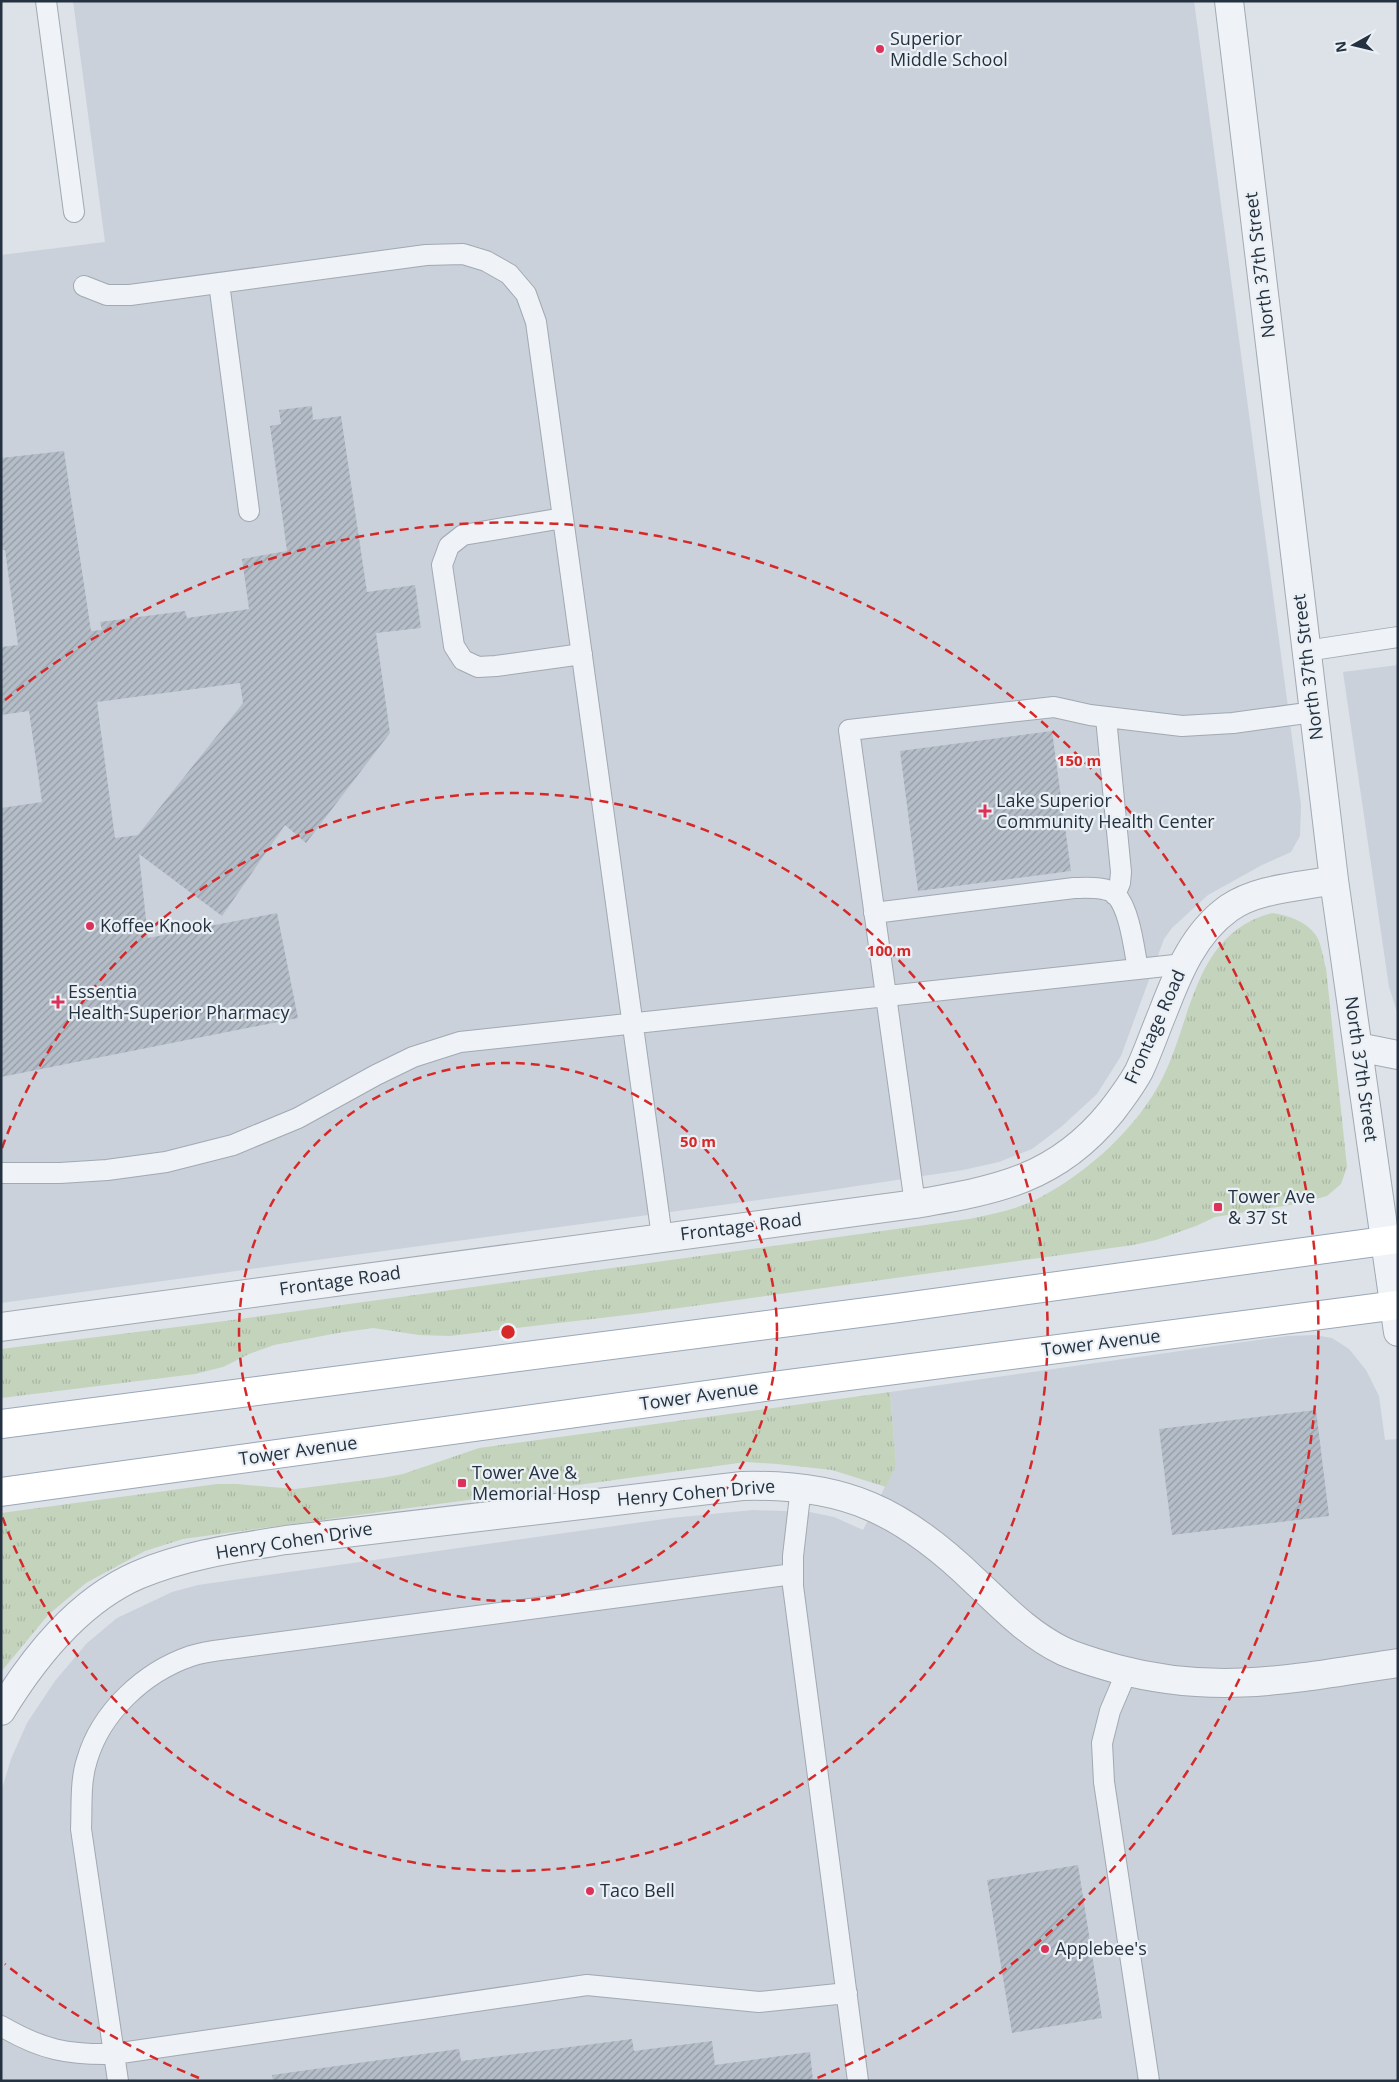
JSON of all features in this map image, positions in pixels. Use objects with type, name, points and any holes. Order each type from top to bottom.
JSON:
[{"type":"main road","points":[[1,1424],[888,1309],[1391,1240]]},
{"type":"main road","name":"Tower Avenue","points":[[1,1492],[772,1386],[1396,1305]]},
{"type":"street","name":"North 37th Street","points":[[1229,1],[1334,880],[1358,1047],[1391,1240],[1398,1332]]},
{"type":"street","name":"Frontage Road","points":[[1,1327],[915,1204],[983,1192],[1011,1184],[1037,1173],[1077,1148],[1099,1126],[1124,1095],[1138,1072],[1177,976],[1195,941],[1211,922],[1241,901],[1259,894],[1334,880]]},
{"type":"street","points":[[1358,1047],[1398,1055]]},
{"type":"street","name":"Henry Cohen Drive","points":[[1,1711],[27,1670],[47,1646],[84,1610],[136,1576],[188,1558],[286,1540],[742,1486],[801,1487],[839,1495],[868,1505],[899,1520],[938,1548],[1003,1609],[1033,1634],[1082,1659],[1152,1677],[1196,1683],[1253,1683],[1398,1663]]},
{"type":"lane","points":[[46,1],[74,212]]},
{"type":"lane","points":[[84,286],[97,293],[116,295],[426,255],[463,254],[486,261],[509,274],[526,294],[536,322],[662,1237]]},
{"type":"lane","points":[[219,283],[249,511]]},
{"type":"lane","points":[[563,518],[463,535],[448,546],[442,565],[443,574],[454,646],[463,660],[478,666],[496,666],[582,654]]},
{"type":"lane","points":[[1306,651],[1398,637]]},
{"type":"lane","points":[[915,1204],[849,730],[1054,707],[1106,718],[1182,726],[1232,723],[1314,712]]},
{"type":"lane","points":[[1106,718],[1121,872],[1115,895]]},
{"type":"lane","points":[[874,913],[1074,888],[1091,888],[1107,891],[1115,895],[1125,911],[1138,969]]},
{"type":"lane","points":[[1,1173],[107,1170],[166,1162],[233,1145],[298,1118],[413,1057],[460,1042],[1184,964]]},
{"type":"lane","points":[[801,1487],[793,1556],[793,1586],[858,2081]]},
{"type":"lane","points":[[118,2081],[82,1829],[83,1791],[86,1761],[100,1731],[122,1700],[150,1676],[191,1656],[236,1648],[793,1574]]},
{"type":"lane","points":[[1127,1671],[1110,1710],[1102,1743],[1104,1782],[1149,2081]]},
{"type":"lane","points":[[1,2026],[16,2035],[52,2050],[81,2055],[114,2054],[587,1985],[759,2002],[847,1993]]},
{"type":"shaded area","points":[[73,1],[1194,1],[1301,805],[1300,836],[1291,852],[1262,865],[1208,895],[1172,928],[1164,939],[1121,1056],[1097,1094],[1061,1127],[1032,1149],[999,1162],[963,1170],[817,1192],[1,1303],[1,255],[105,242]]},
{"type":"shaded area","points":[[1398,665],[1398,1015],[1389,987],[1343,672]]},
{"type":"shaded area","points":[[1314,1335],[1332,1338],[1349,1349],[1366,1370],[1379,1396],[1385,1440],[1398,1439],[1398,2081],[1,2081],[1,1792],[11,1759],[27,1723],[55,1681],[87,1643],[117,1618],[172,1592],[198,1585],[671,1518],[753,1510],[810,1512],[834,1517],[863,1530],[896,1465],[890,1392],[1287,1336]]},
{"type":"green space","points":[[1272,913],[1285,915],[1297,920],[1313,932],[1320,944],[1326,968],[1347,1167],[1341,1184],[1327,1196],[1302,1203],[1215,1217],[1156,1240],[1133,1245],[643,1313],[450,1336],[419,1335],[373,1328],[274,1345],[249,1354],[223,1367],[195,1374],[1,1398],[1,1349],[233,1320],[969,1219],[1024,1205],[1059,1187],[1076,1175],[1126,1131],[1152,1097],[1162,1079],[1199,981],[1211,959],[1226,939],[1246,924]]},
{"type":"green space","points":[[890,1392],[896,1465],[886,1487],[832,1470],[746,1462],[183,1539],[145,1551],[86,1583],[48,1615],[1,1672],[1,1513],[217,1484],[295,1489],[382,1478],[403,1474],[479,1448]]},
{"type":"building","points":[[312,406],[313,420],[341,416],[367,592],[415,585],[421,628],[376,633],[390,733],[306,843],[285,825],[222,916],[139,854],[148,938],[277,913],[298,1018],[1,1077],[1,808],[42,802],[29,711],[1,715],[1,647],[18,645],[5,550],[1,550],[1,458],[64,451],[91,631],[102,630],[100,622],[185,611],[187,618],[249,609],[242,559],[287,551],[270,426],[281,424],[279,410]],"holes":[[[240,683],[243,703],[138,835],[115,838],[97,702]]]},
{"type":"building","name":"Lake Superior Community Health Center","points":[[1052,731],[1071,871],[918,891],[900,751]]},
{"type":"building","points":[[1316,1410],[1329,1516],[1172,1535],[1159,1429]]},
{"type":"building","name":"Applebee's","points":[[1078,1865],[1102,2018],[1012,2033],[987,1880]]},
{"type":"building","points":[[632,2039],[634,2051],[712,2041],[715,2065],[810,2052],[813,2081],[273,2081],[272,2075],[459,2049],[461,2061]]},
{"type":"place","name":"Superior Middle School","points":[[880,49]]},
{"type":"place","name":"Lake Superior Community Health Center","points":[[985,811]]},
{"type":"place","name":"Koffee Knook","points":[[90,926]]},
{"type":"place","name":"Essentia Health-Superior Pharmacy","points":[[58,1002]]},
{"type":"place","name":"Tower Ave & 37 St","points":[[1218,1207]]},
{"type":"place","name":"Tower Ave & Memorial Hosp","points":[[462,1483]]},
{"type":"place","name":"Taco Bell","points":[[590,1891]]},
{"type":"place","name":"Applebee's","points":[[1045,1949]]}]
